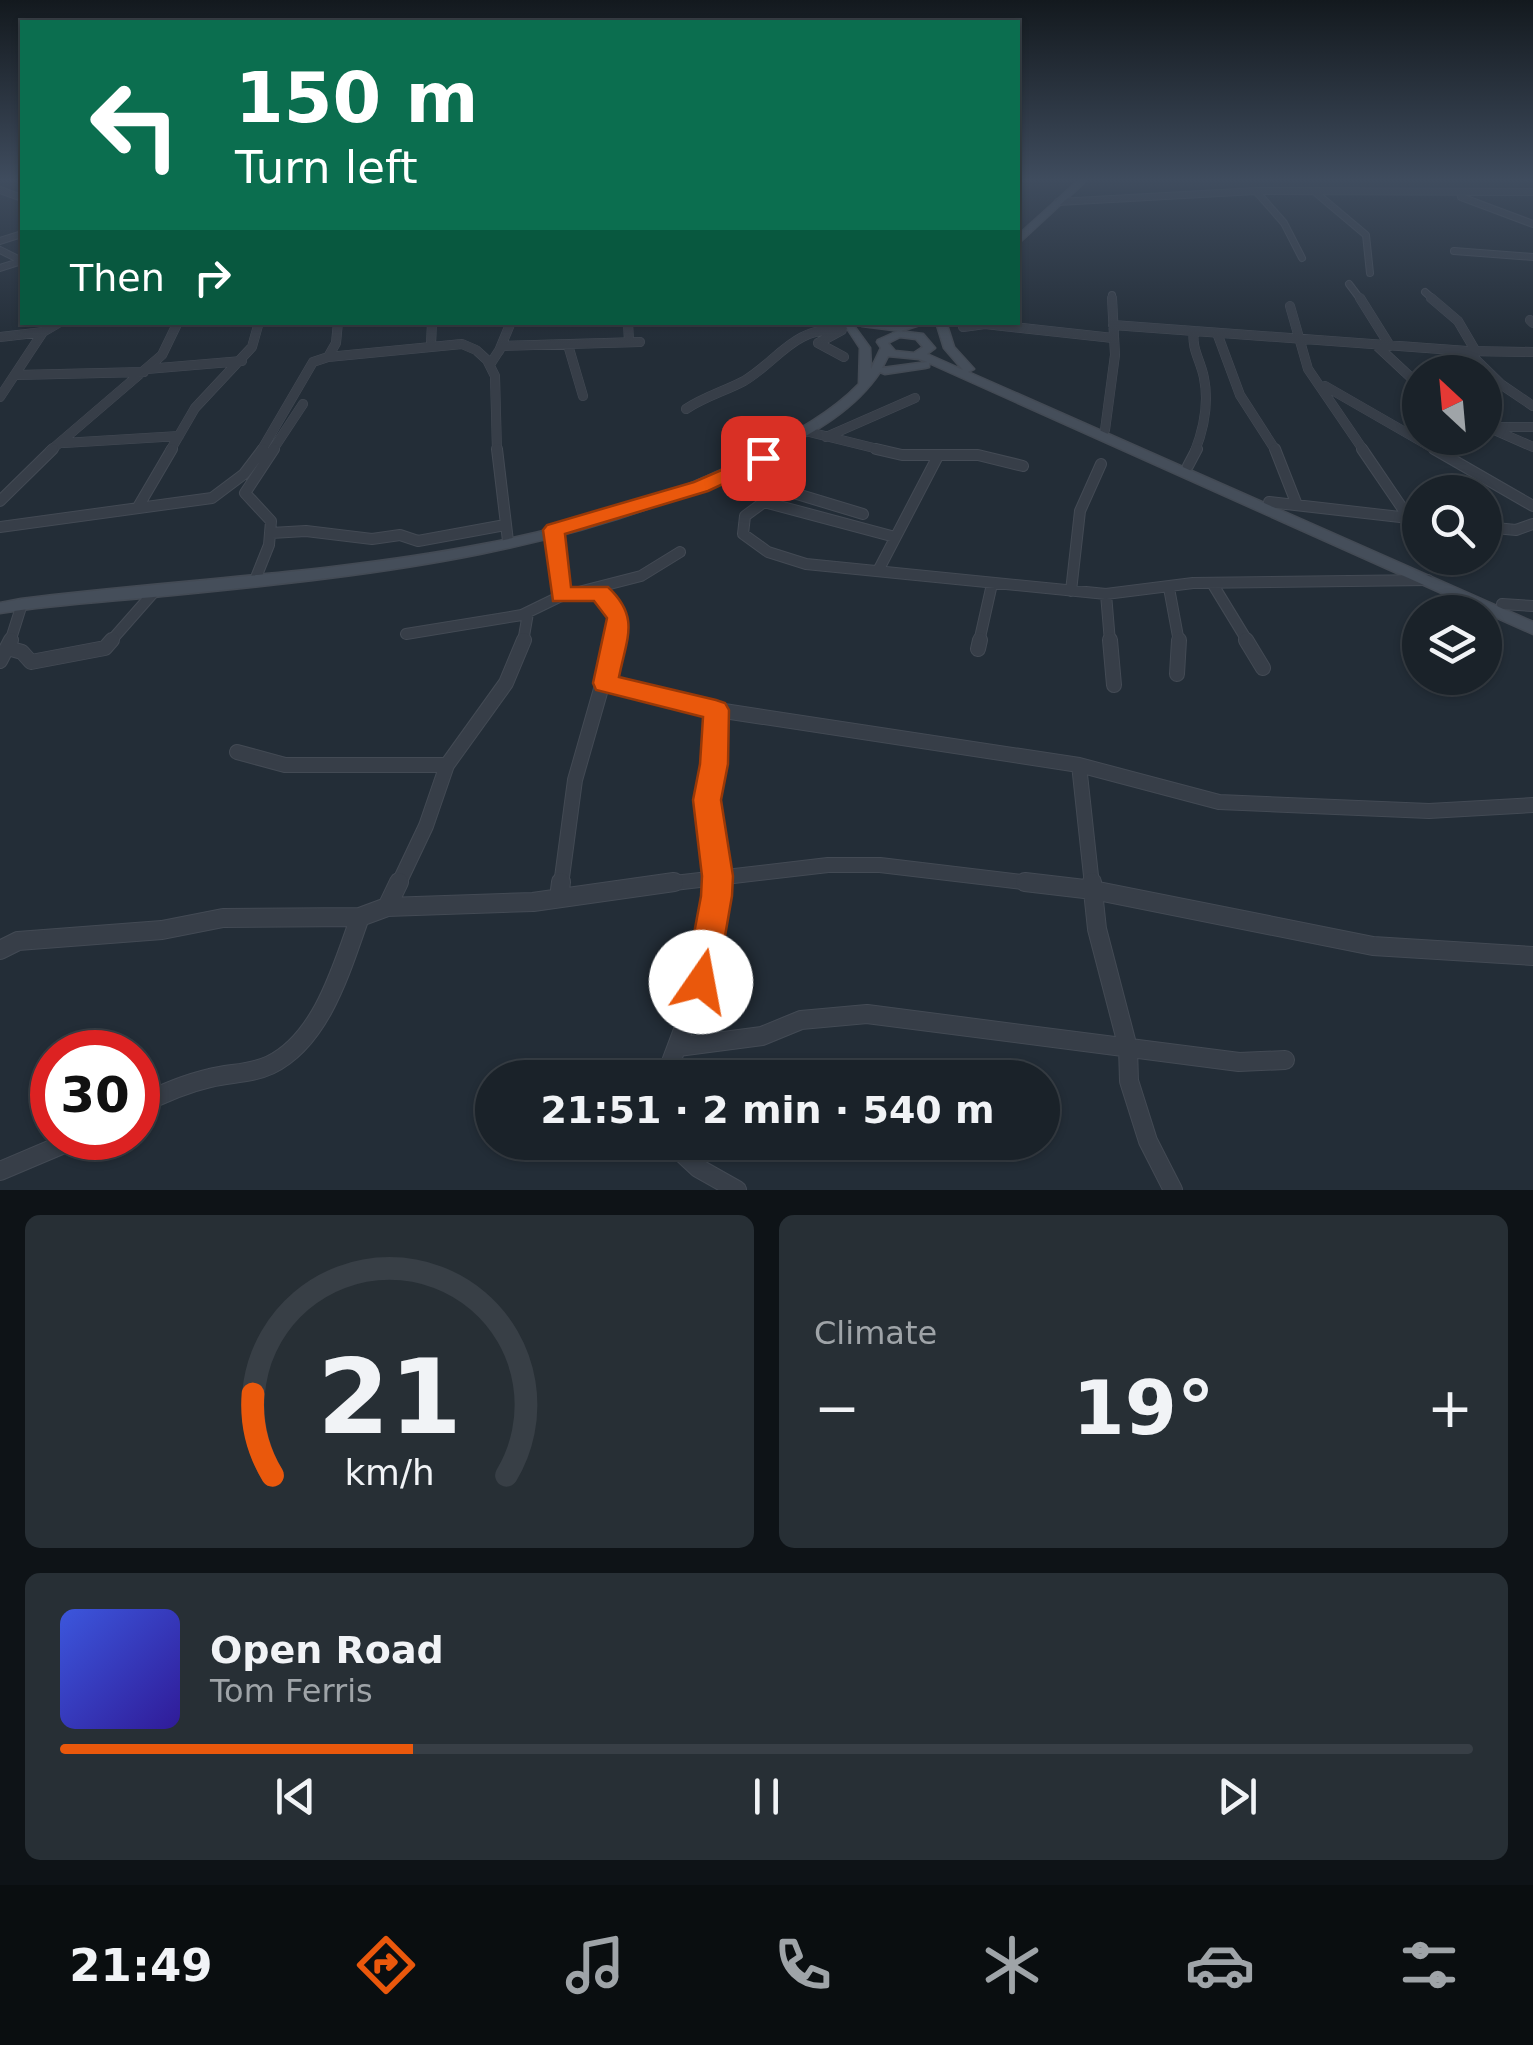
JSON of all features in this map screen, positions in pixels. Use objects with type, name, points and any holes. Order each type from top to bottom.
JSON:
[{"type":"main road","points":[[869,325],[901,334],[941,365],[1533,628]]},
{"type":"main road","points":[[878,325],[914,325]]},
{"type":"main road","points":[[867,382],[884,346],[921,325]]},
{"type":"main road","points":[[0,608],[399,561],[507,533],[554,530],[701,487],[763,458],[837,411],[867,382],[921,350],[927,325]]},
{"type":"main road","points":[[942,325],[949,348],[968,369]]},
{"type":"main road","points":[[843,326],[884,346],[921,350],[968,369],[1481,595]]},
{"type":"main road","points":[[843,326],[866,348],[867,382]]},
{"type":"main road","points":[[885,371],[941,365]]},
{"type":"main road","points":[[1502,604],[1533,618]]},
{"type":"street","points":[[1290,236],[1302,258]]},
{"type":"street","points":[[1365,236],[1370,273]]},
{"type":"street","points":[[1454,251],[1533,257]]},
{"type":"street","points":[[1349,284],[1379,323],[1390,346]]},
{"type":"street","points":[[1425,292],[1458,322],[1471,351],[1502,385],[1533,406]]},
{"type":"street","points":[[1104,430],[1115,355],[1112,295]]},
{"type":"street","points":[[1290,306],[1308,369],[1402,501]]},
{"type":"street","points":[[0,337],[43,332],[55,325]]},
{"type":"street","points":[[2,495],[146,371],[162,355],[177,325]]},
{"type":"street","points":[[138,508],[204,397],[252,347],[258,325]]},
{"type":"street","points":[[328,357],[336,342],[338,325]]},
{"type":"street","points":[[431,345],[432,325]]},
{"type":"street","points":[[491,363],[510,325]]},
{"type":"street","points":[[502,346],[635,342],[629,325]]},
{"type":"street","points":[[963,327],[978,325]]},
{"type":"street","points":[[994,325],[1113,338]]},
{"type":"street","points":[[1114,325],[1390,346],[1533,352]]},
{"type":"street","points":[[843,326],[818,343],[844,357]]},
{"type":"street","points":[[686,410],[754,374],[769,358],[810,331],[843,326]]},
{"type":"street","points":[[1188,466],[1202,437],[1204,379],[1193,347],[1194,331]]},
{"type":"street","points":[[0,397],[43,332]]},
{"type":"street","points":[[1217,332],[1240,395],[1280,456],[1297,505]]},
{"type":"street","points":[[1376,344],[1402,369]]},
{"type":"street","points":[[0,527],[212,498],[230,490],[246,471],[313,362],[431,345],[470,346],[491,363],[498,402],[496,426],[507,533],[418,541],[400,535],[372,539],[306,531],[272,532]]},
{"type":"street","points":[[568,345],[584,396]]},
{"type":"street","points":[[17,375],[146,371],[242,361]]},
{"type":"street","points":[[1319,383],[1533,506]]},
{"type":"street","points":[[826,437],[879,418],[915,398]]},
{"type":"street","points":[[255,580],[272,532],[270,521],[246,493],[302,404]]},
{"type":"street","points":[[1502,427],[1533,428]]},
{"type":"street","points":[[805,432],[902,455],[978,455],[1023,466]]},
{"type":"street","points":[[1502,434],[1533,448]]},
{"type":"street","points":[[64,443],[179,436]]},
{"type":"street","points":[[878,569],[938,456]]},
{"type":"street","points":[[763,458],[781,478],[777,488],[742,523],[747,540],[806,564],[1106,594],[1212,583],[1428,580]]},
{"type":"street","points":[[1071,591],[1080,511],[1101,464]]},
{"type":"street","points":[[777,488],[863,514]]},
{"type":"street","points":[[764,502],[895,538]]},
{"type":"street","points":[[1269,502],[1402,517]]},
{"type":"street","points":[[1502,528],[1516,530],[1533,524]]},
{"type":"street","points":[[554,530],[561,596]]},
{"type":"street","points":[[406,634],[483,625],[528,613],[561,596],[594,591],[664,566],[680,552]]},
{"type":"street","points":[[1212,583],[1263,668]]},
{"type":"street","points":[[978,649],[992,584]]},
{"type":"street","points":[[1169,588],[1180,638],[1177,674]]},
{"type":"street","points":[[559,898],[571,797],[582,747],[605,683],[619,618],[608,600],[594,591]]},
{"type":"street","points":[[8,648],[22,652],[31,662],[105,648],[154,592]]},
{"type":"street","points":[[1106,594],[1114,685]]},
{"type":"street","points":[[0,661],[22,604]]},
{"type":"street","points":[[1502,604],[1533,606]]},
{"type":"street","points":[[387,907],[426,826],[447,765],[506,683],[522,649],[528,613]]},
{"type":"street","points":[[605,683],[716,710],[1079,765],[1219,802],[1429,811],[1533,805]]},
{"type":"street","points":[[673,1060],[701,982],[718,876],[707,800],[714,764],[716,710]]},
{"type":"street","points":[[237,752],[286,765],[447,765]]},
{"type":"street","points":[[1079,765],[1097,928],[1128,1048],[1129,1081],[1137,1110],[1172,1190]]},
{"type":"street","points":[[0,950],[18,941],[162,930],[223,918],[360,917],[387,907],[504,904],[718,876],[828,865],[880,865],[1093,890],[1336,940],[1533,956]]},
{"type":"street","points":[[160,1095],[175,1088],[270,1065],[289,1054],[308,1035],[360,917]]},
{"type":"street","points":[[678,1046],[762,1036],[801,1020],[867,1014],[1239,1062],[1285,1060]]},
{"type":"street","points":[[0,1171],[30,1158]]},
{"type":"street","points":[[689,1160],[737,1190]]},
{"type":"route","points":[[701,982],[718,876],[711,850],[707,800],[717,736],[716,710],[605,683],[619,618],[614,606],[600,592],[561,596],[554,530],[701,487],[763,458]]}]
